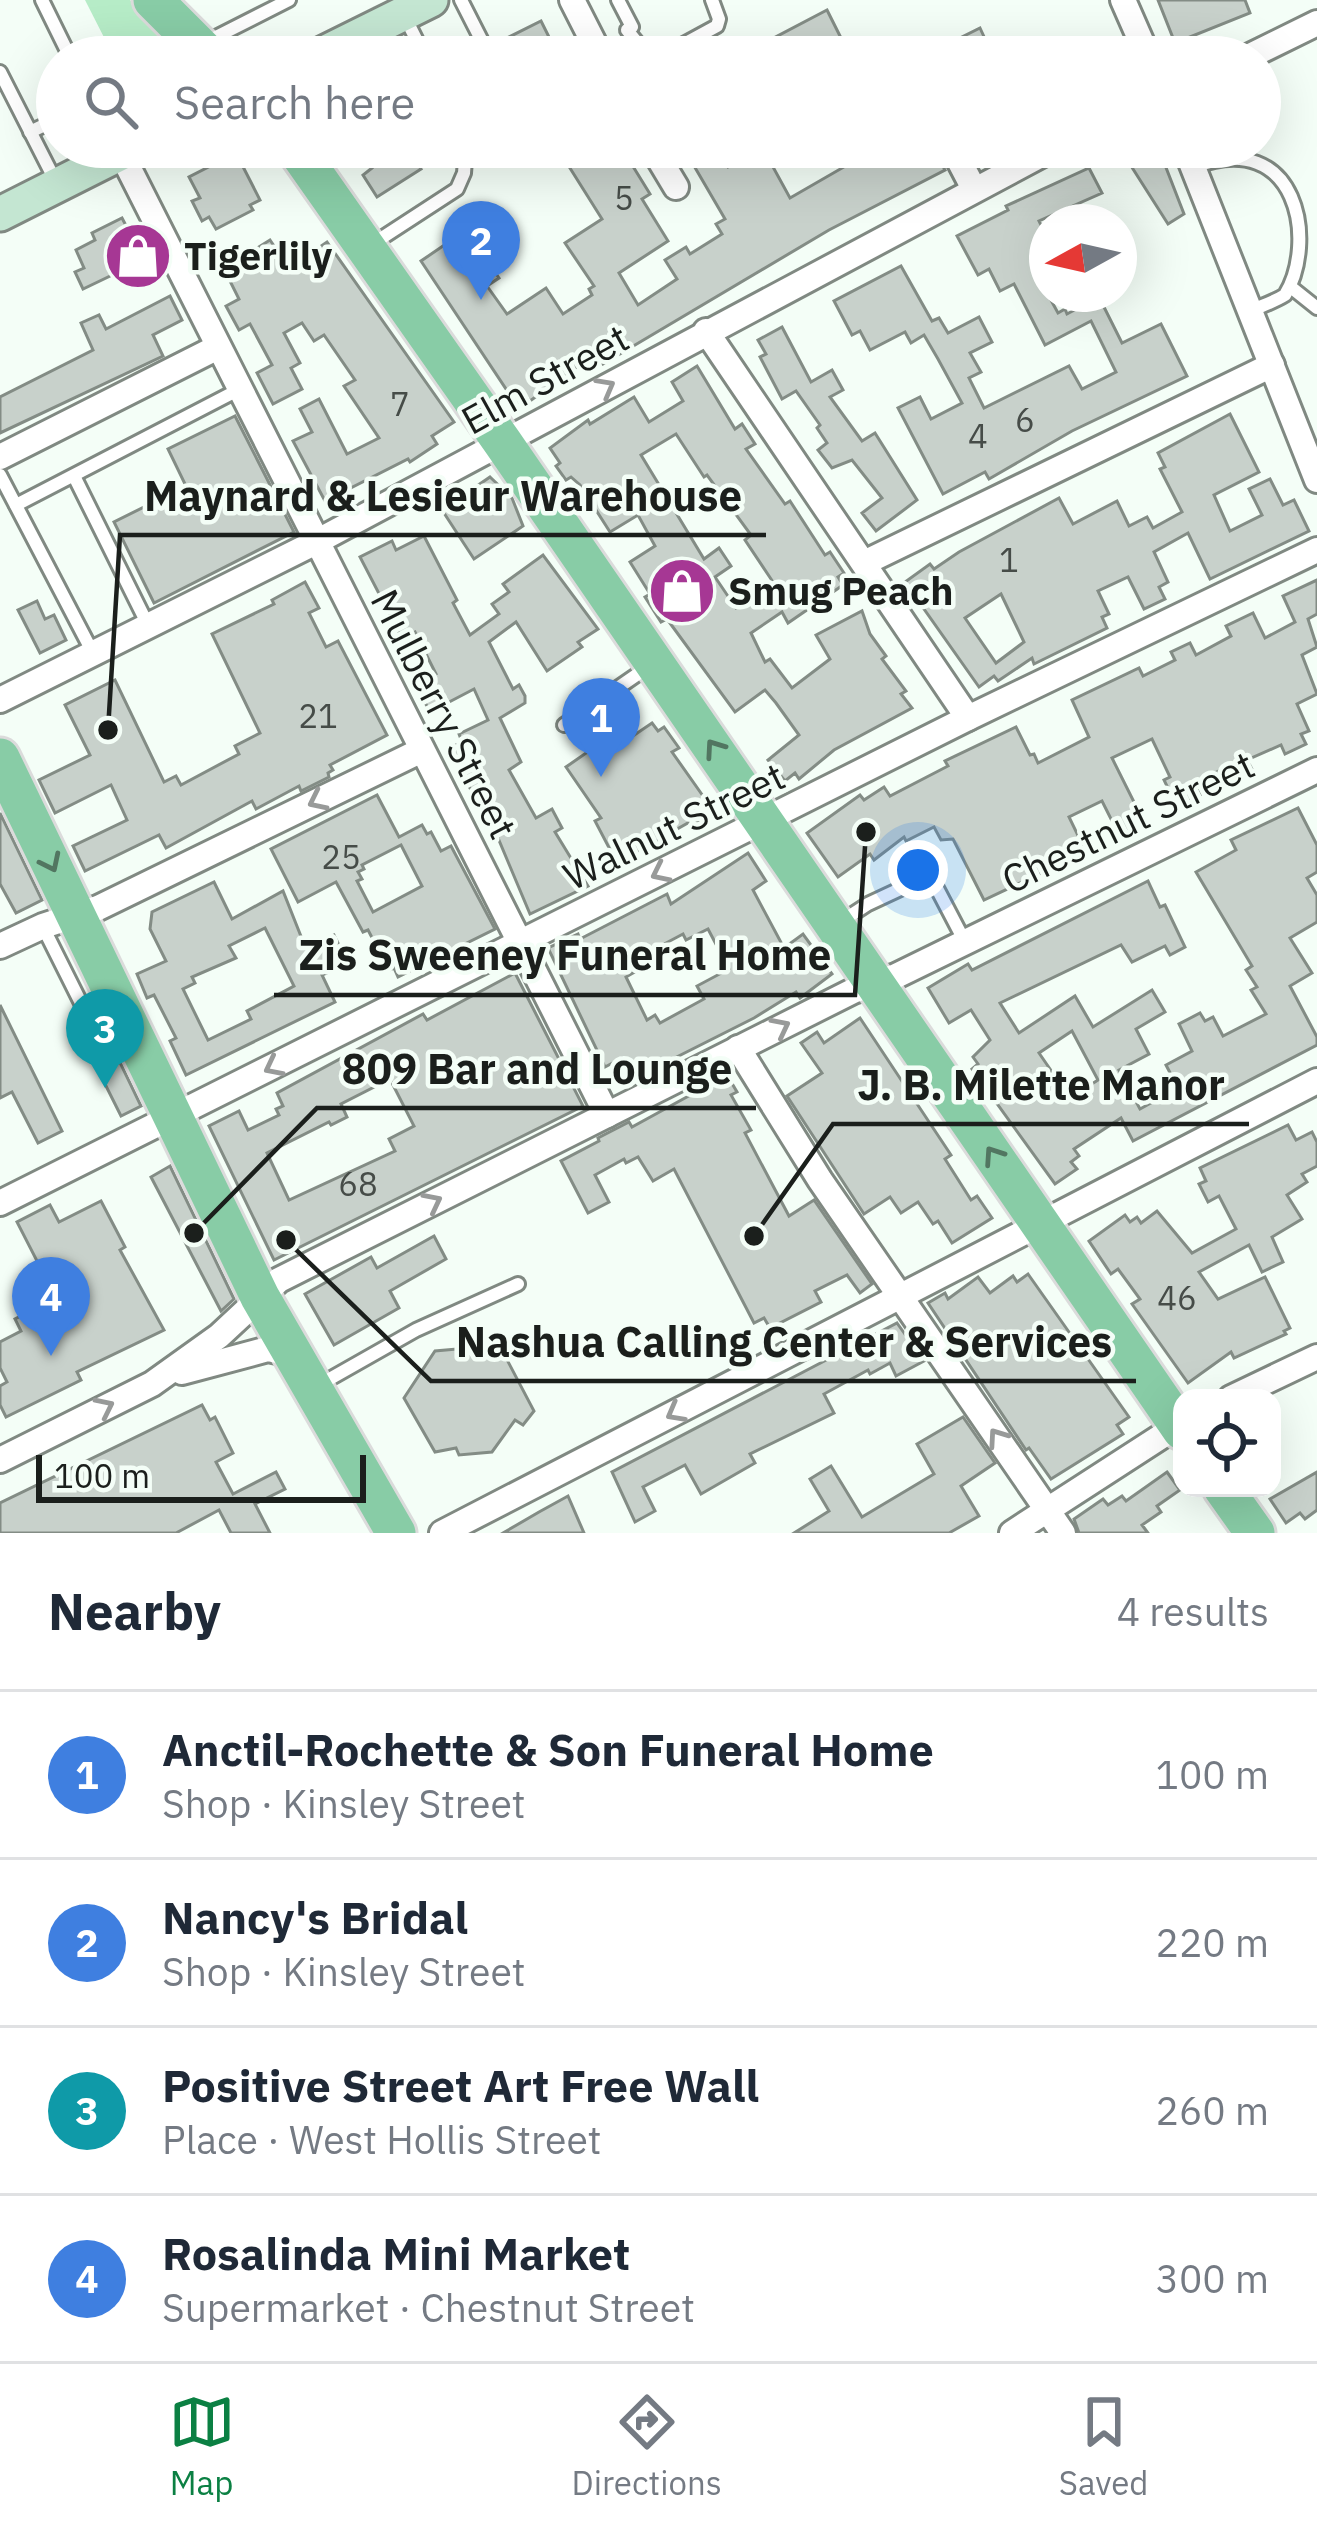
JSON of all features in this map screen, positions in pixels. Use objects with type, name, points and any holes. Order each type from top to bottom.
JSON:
[{"type":"main road","points":[[358,36],[417,7]]},
{"type":"main road","points":[[0,214],[92,168]]},
{"type":"main road","points":[[309,168],[1173,1414]]},
{"type":"main road","points":[[0,758],[59,921],[132,1031],[260,1297],[396,1533]]},
{"type":"main road","points":[[1229,1497],[1255,1533]]},
{"type":"street","points":[[572,0],[590,36]]},
{"type":"street","points":[[1123,0],[1139,36]]},
{"type":"street","points":[[1281,41],[1317,23]]},
{"type":"street","name":"Mulberry Street","points":[[135,168],[238,390],[607,1115]]},
{"type":"street","points":[[665,168],[676,187]]},
{"type":"street","points":[[963,168],[974,189]]},
{"type":"street","name":"Elm Street","points":[[0,700],[316,542],[1015,168]]},
{"type":"street","points":[[1193,168],[1317,480]]},
{"type":"street","points":[[706,332],[968,718]]},
{"type":"street","points":[[0,457],[218,347]]},
{"type":"street","points":[[864,563],[1272,365]]},
{"type":"street","name":"Walnut Street","points":[[0,1203],[520,940],[1317,550]]},
{"type":"street","points":[[0,946],[98,908],[422,750]]},
{"type":"street","name":"Chestnut Street","points":[[152,1384],[219,1336],[279,1280],[738,1048],[1317,770]]},
{"type":"street","points":[[738,1048],[898,1296],[1064,1533]]},
{"type":"street","points":[[442,1533],[1317,1081]]},
{"type":"street","name":"Chestnut Street","points":[[0,1460],[152,1384],[246,1354],[268,1349],[303,1371]]},
{"type":"street","points":[[1250,1389],[1317,1357]]},
{"type":"street","points":[[1012,1533],[1173,1431]]},
{"type":"lane","points":[[42,0],[60,36]]},
{"type":"lane","points":[[187,29],[289,0]]},
{"type":"lane","points":[[461,0],[479,36]]},
{"type":"lane","points":[[618,0],[635,36]]},
{"type":"lane","points":[[699,36],[717,26],[712,0]]},
{"type":"lane","points":[[0,72],[36,144]]},
{"type":"lane","points":[[30,133],[36,130]]},
{"type":"lane","points":[[49,168],[58,185]]},
{"type":"lane","points":[[365,249],[457,189],[464,168]]},
{"type":"lane","points":[[1276,168],[1292,177],[1310,204]]},
{"type":"lane","points":[[1250,310],[1292,288],[1307,268],[1315,243]]},
{"type":"lane","points":[[1292,288],[1317,308]]},
{"type":"lane","points":[[16,506],[238,390]]},
{"type":"lane","points":[[0,475],[93,653]]},
{"type":"lane","points":[[74,476],[148,626]]},
{"type":"lane","points":[[564,724],[654,663]]},
{"type":"lane","points":[[836,926],[868,904],[930,875],[965,942]]},
{"type":"lane","points":[[303,1371],[416,1330],[518,1285]]},
{"type":"green space","points":[[85,0],[130,0],[166,36],[103,36]]},
{"type":"building","points":[[1158,0],[1245,0],[1250,13],[1192,36],[1172,36]]},
{"type":"building","points":[[827,10],[840,36],[778,36]]},
{"type":"building","points":[[541,21],[548,36],[511,36]]},
{"type":"building","points":[[207,168],[244,168],[260,200],[250,205],[253,210],[216,229],[209,217],[202,221],[192,201],[200,198],[189,177]]},
{"type":"building","points":[[372,168],[421,169],[377,197],[363,175]]},
{"type":"building","points":[[570,168],[634,168],[650,194],[642,199],[668,241],[619,273],[638,305],[677,279],[665,260],[686,247],[690,254],[722,234],[716,224],[725,219],[695,168],[774,168],[790,198],[842,168],[945,170],[829,230],[603,364],[596,353],[530,401],[526,396],[516,404],[421,261],[456,237],[478,269],[488,262],[499,278],[487,286],[507,314],[546,288],[563,314],[592,295],[589,289],[594,286],[565,243],[602,219]]},
{"type":"building","points":[[1089,168],[1102,193],[1077,204],[1029,204],[1029,312],[1106,312],[1122,343],[1161,324],[1187,376],[1072,431],[989,479],[985,472],[943,494],[898,408],[920,397],[931,419],[962,403],[938,359],[924,335],[911,343],[905,332],[870,350],[860,331],[852,335],[834,301],[901,266],[932,321],[939,318],[948,333],[979,317],[992,342],[970,353],[981,372],[969,378],[984,408],[1069,366],[1082,389],[1116,372],[1091,321],[1045,345],[1014,284],[1000,291],[989,269],[978,275],[957,236],[1008,210],[1006,206]]},
{"type":"building","points":[[1132,168],[1166,168],[1184,214],[1168,224]]},
{"type":"building","points":[[122,218],[131,235],[141,231],[155,261],[131,272],[129,267],[83,289],[75,272],[84,268],[76,250],[95,240],[92,233]]},
{"type":"building","points":[[270,240],[289,268],[327,242],[454,422],[432,436],[437,444],[410,462],[325,501],[293,441],[312,432],[300,409],[319,399],[347,454],[379,438],[344,386],[355,380],[324,335],[314,341],[302,323],[284,333],[300,363],[291,368],[302,389],[273,404],[257,373],[272,365],[250,324],[239,330],[226,306],[239,299],[224,269]]},
{"type":"building","points":[[170,296],[182,320],[153,335],[163,356],[0,433],[0,397],[93,350],[81,323],[99,315],[106,329]]},
{"type":"building","points":[[782,327],[811,382],[832,370],[843,390],[830,397],[862,441],[875,433],[917,500],[876,531],[862,513],[882,498],[852,460],[832,468],[818,450],[827,443],[817,428],[820,425],[796,391],[782,399],[760,357],[766,354],[758,340]]},
{"type":"building","points":[[697,366],[735,429],[742,424],[755,444],[746,449],[785,504],[790,501],[825,555],[830,552],[844,573],[838,577],[843,585],[788,623],[782,612],[751,633],[765,662],[770,659],[792,688],[830,659],[816,635],[862,611],[870,634],[886,656],[882,659],[906,691],[901,694],[912,708],[834,750],[799,779],[795,773],[785,781],[768,760],[799,735],[765,690],[735,712],[667,619],[661,622],[645,597],[650,594],[630,562],[655,546],[638,515],[610,532],[580,485],[571,477],[566,480],[556,466],[560,463],[550,448],[588,420],[590,424],[634,397],[649,422],[683,401],[672,382]],"holes":[[[676,434],[751,535],[745,540],[773,582],[736,608],[715,577],[731,566],[719,548],[704,559],[641,455]]]},
{"type":"building","points":[[1230,414],[1259,472],[1214,495],[1230,531],[1262,515],[1249,489],[1270,479],[1283,505],[1294,500],[1309,531],[1210,579],[1188,533],[1154,552],[1168,582],[1159,587],[1165,599],[1144,609],[1128,577],[1098,591],[1109,614],[1102,617],[1107,628],[1034,664],[1032,658],[998,681],[994,676],[979,687],[905,582],[930,564],[934,569],[1059,498],[1073,524],[1117,501],[1129,526],[1147,517],[1153,528],[1182,512],[1160,469],[1165,467],[1158,453]],"holes":[[[1001,594],[1024,642],[996,663],[965,618]]]},
{"type":"building","points":[[235,416],[294,532],[154,603],[114,522],[186,486],[168,449]]},
{"type":"building","points":[[490,477],[512,498],[523,526],[474,559],[442,510]]},
{"type":"building","points":[[424,536],[470,635],[499,614],[492,604],[509,592],[503,584],[543,555],[598,629],[578,642],[582,647],[547,671],[516,622],[489,642],[513,689],[519,685],[525,696],[525,703],[500,718],[521,762],[509,770],[536,818],[552,809],[562,828],[555,832],[588,886],[530,914],[498,838],[448,749],[462,742],[459,734],[488,720],[474,689],[430,712],[419,691],[432,684],[429,678],[436,674],[415,632],[402,638],[360,557],[392,541],[396,550]]},
{"type":"building","points":[[1317,580],[1317,614],[1308,619],[1317,647],[1302,655],[1317,694],[1297,704],[1309,731],[1301,734],[1306,744],[1285,754],[1281,745],[1247,760],[1253,771],[1233,780],[1227,767],[1194,783],[1200,795],[1177,807],[1164,780],[1170,777],[1152,739],[1112,758],[1145,824],[1124,834],[1102,801],[1069,817],[1086,852],[984,900],[953,839],[941,840],[934,827],[906,841],[904,837],[874,860],[870,854],[838,877],[807,833],[860,795],[864,800],[884,787],[890,796],[948,766],[945,761],[1016,727],[1038,763],[1089,737],[1072,700],[1139,668],[1143,676],[1175,660],[1171,652],[1190,643],[1196,655],[1231,636],[1226,626],[1253,613],[1265,638],[1295,622],[1283,596]]},
{"type":"building","points":[[305,582],[319,608],[309,613],[326,647],[338,641],[387,735],[330,765],[329,777],[301,791],[299,786],[256,809],[252,801],[166,848],[159,835],[85,871],[73,846],[127,820],[111,785],[55,813],[39,780],[90,755],[65,705],[115,680],[164,782],[176,776],[181,785],[239,754],[235,746],[260,733],[212,634],[274,604],[272,600]]},
{"type":"building","points":[[37,601],[45,619],[54,615],[66,640],[40,653],[18,610]]},
{"type":"building","points":[[652,723],[658,731],[664,727],[679,748],[672,752],[715,813],[699,824],[695,819],[617,863],[595,821],[601,818],[566,767],[622,728],[630,738]]},
{"type":"building","points":[[377,795],[399,837],[422,825],[441,851],[451,846],[495,929],[398,977],[394,968],[389,970],[368,930],[363,932],[336,882],[298,902],[271,849]],"holes":[[[401,845],[422,886],[373,912],[357,881],[362,879],[358,872],[364,869],[362,865]]]},
{"type":"building","points":[[1298,808],[1317,845],[1317,872],[1307,878],[1317,895],[1317,922],[1290,938],[1312,973],[1290,986],[1317,1045],[1133,1141],[1121,1118],[1074,1149],[1079,1156],[1071,1162],[1077,1169],[1055,1184],[972,1069],[978,1064],[973,1057],[990,1040],[971,1010],[949,1023],[928,988],[968,964],[972,970],[1148,881],[1185,947],[1170,955],[1165,946],[1132,962],[1121,945],[1000,1003],[1019,1033],[1075,996],[1093,1027],[1152,990],[1165,1012],[1136,1029],[1149,1054],[1119,1070],[1140,1109],[1178,1088],[1166,1065],[1192,1051],[1179,1024],[1200,1013],[1205,1021],[1213,1017],[1223,1036],[1266,1014],[1251,990],[1257,987],[1246,970],[1252,966],[1196,872],[1236,850],[1231,840]],"holes":[[[1072,1031],[1098,1080],[1070,1098],[1039,1053]]]},
{"type":"building","points":[[0,813],[42,900],[16,913],[0,884]]},
{"type":"building","points":[[748,853],[766,881],[753,890],[784,948],[803,934],[832,974],[800,998],[796,992],[633,1079],[622,1058],[605,1067],[548,948],[578,934],[580,939],[667,894],[671,904]],"holes":[[[708,929],[729,969],[697,986],[704,999],[660,1023],[655,1015],[647,1020],[626,977],[656,960],[651,951],[683,934],[686,940]]]},
{"type":"building","points":[[214,882],[232,919],[283,891],[306,949],[334,935],[344,955],[325,964],[329,972],[322,975],[335,1002],[186,1075],[170,1041],[176,1038],[154,995],[147,998],[137,974],[166,961],[150,929],[152,912]],"holes":[[[265,928],[294,986],[247,1011],[251,1019],[208,1040],[183,989],[195,983],[192,977],[236,958],[229,946]]]},
{"type":"building","points":[[515,973],[583,1106],[274,1260],[209,1126],[239,1111],[248,1130],[279,1115],[276,1109],[283,1106],[277,1093],[423,1014],[427,1020]],"holes":[[[390,1079],[414,1126],[389,1139],[395,1151],[289,1200],[267,1153],[347,1117],[341,1104]]]},
{"type":"building","points":[[0,1005],[62,1131],[38,1143],[12,1092],[0,1098]]},
{"type":"building","points":[[860,1018],[951,1155],[945,1159],[971,1200],[977,1196],[992,1218],[952,1243],[918,1202],[901,1213],[890,1197],[864,1214],[787,1096],[822,1073],[801,1043],[817,1032],[824,1043]]},
{"type":"building","points":[[115,1052],[141,1106],[121,1116],[94,1062]]},
{"type":"building","points":[[727,1075],[737,1092],[731,1095],[751,1130],[745,1133],[789,1216],[814,1200],[872,1284],[860,1293],[847,1275],[815,1291],[821,1302],[770,1328],[764,1318],[754,1323],[674,1169],[653,1181],[638,1157],[626,1163],[624,1159],[595,1175],[609,1202],[588,1213],[561,1161]]},
{"type":"building","points":[[1288,1125],[1296,1140],[1312,1132],[1317,1166],[1302,1174],[1307,1182],[1287,1195],[1302,1219],[1272,1237],[1283,1262],[1262,1272],[1249,1245],[1199,1272],[1218,1299],[1265,1277],[1290,1328],[1234,1358],[1231,1352],[1188,1383],[1132,1304],[1140,1299],[1118,1269],[1111,1274],[1089,1241],[1125,1215],[1130,1222],[1137,1217],[1141,1223],[1157,1211],[1192,1253],[1236,1229],[1219,1196],[1208,1202],[1199,1184],[1206,1181],[1200,1168]]},
{"type":"building","points":[[170,1166],[234,1299],[221,1311],[151,1177]]},
{"type":"building","points":[[101,1201],[125,1247],[120,1250],[164,1330],[77,1372],[81,1380],[6,1417],[0,1405],[0,1386],[7,1382],[0,1368],[0,1342],[21,1331],[15,1319],[56,1298],[17,1222],[50,1205],[59,1222]]},
{"type":"building","points":[[434,1236],[446,1259],[390,1291],[399,1308],[334,1345],[305,1294],[371,1257],[377,1268]]},
{"type":"building","points":[[1028,1274],[1129,1417],[1117,1425],[1123,1434],[1051,1479],[1026,1450],[928,1303],[945,1293],[948,1299],[978,1277],[990,1293],[1013,1276],[1017,1282]]},
{"type":"building","points":[[897,1323],[924,1361],[896,1376],[890,1363],[870,1374],[868,1370],[824,1394],[834,1413],[750,1454],[755,1463],[701,1494],[685,1465],[643,1487],[655,1511],[635,1522],[612,1472]]},
{"type":"building","points":[[494,1335],[534,1411],[523,1425],[515,1420],[492,1452],[459,1455],[456,1448],[435,1452],[404,1398],[435,1351],[469,1348],[468,1338]]},
{"type":"building","points":[[202,1405],[210,1420],[215,1417],[233,1453],[216,1462],[233,1494],[276,1472],[285,1489],[255,1504],[270,1533],[231,1533],[219,1510],[176,1533],[0,1533],[0,1503]]},
{"type":"building","points":[[963,1417],[995,1463],[961,1486],[979,1516],[949,1533],[794,1533],[829,1511],[810,1479],[831,1466],[862,1517],[934,1474],[917,1444]]},
{"type":"building","points":[[1167,1472],[1173,1480],[1173,1495],[1157,1506],[1161,1512],[1142,1525],[1148,1533],[1079,1533],[1074,1519],[1103,1499],[1108,1505],[1122,1496],[1126,1501]]},
{"type":"building","points":[[1317,1472],[1317,1510],[1305,1519],[1300,1513],[1286,1523],[1270,1499],[1281,1497]]},
{"type":"building","points":[[568,1496],[584,1533],[503,1533],[539,1512]]},
{"type":"place","name":"Tigerlily","points":[[138,256]]},
{"type":"place","name":"Nancy's Bridal","points":[[481,300]]},
{"type":"place","name":"Smug Peach","points":[[682,591]]},
{"type":"place","name":"Maynard & Lesieur Warehouse","points":[[108,730]]},
{"type":"place","name":"Anctil-Rochette & Son Funeral Home","points":[[601,777]]},
{"type":"place","name":"Zis Sweeney Funeral Home","points":[[866,832]]},
{"type":"place","name":"Positive Street Art Free Wall","points":[[105,1088]]},
{"type":"place","name":"809 Bar and Lounge","points":[[194,1233]]},
{"type":"place","name":"J. B. Milette Manor","points":[[754,1236]]},
{"type":"place","name":"Nashua Calling Center & Services","points":[[286,1240]]},
{"type":"place","name":"Rosalinda Mini Market","points":[[51,1356]]}]
